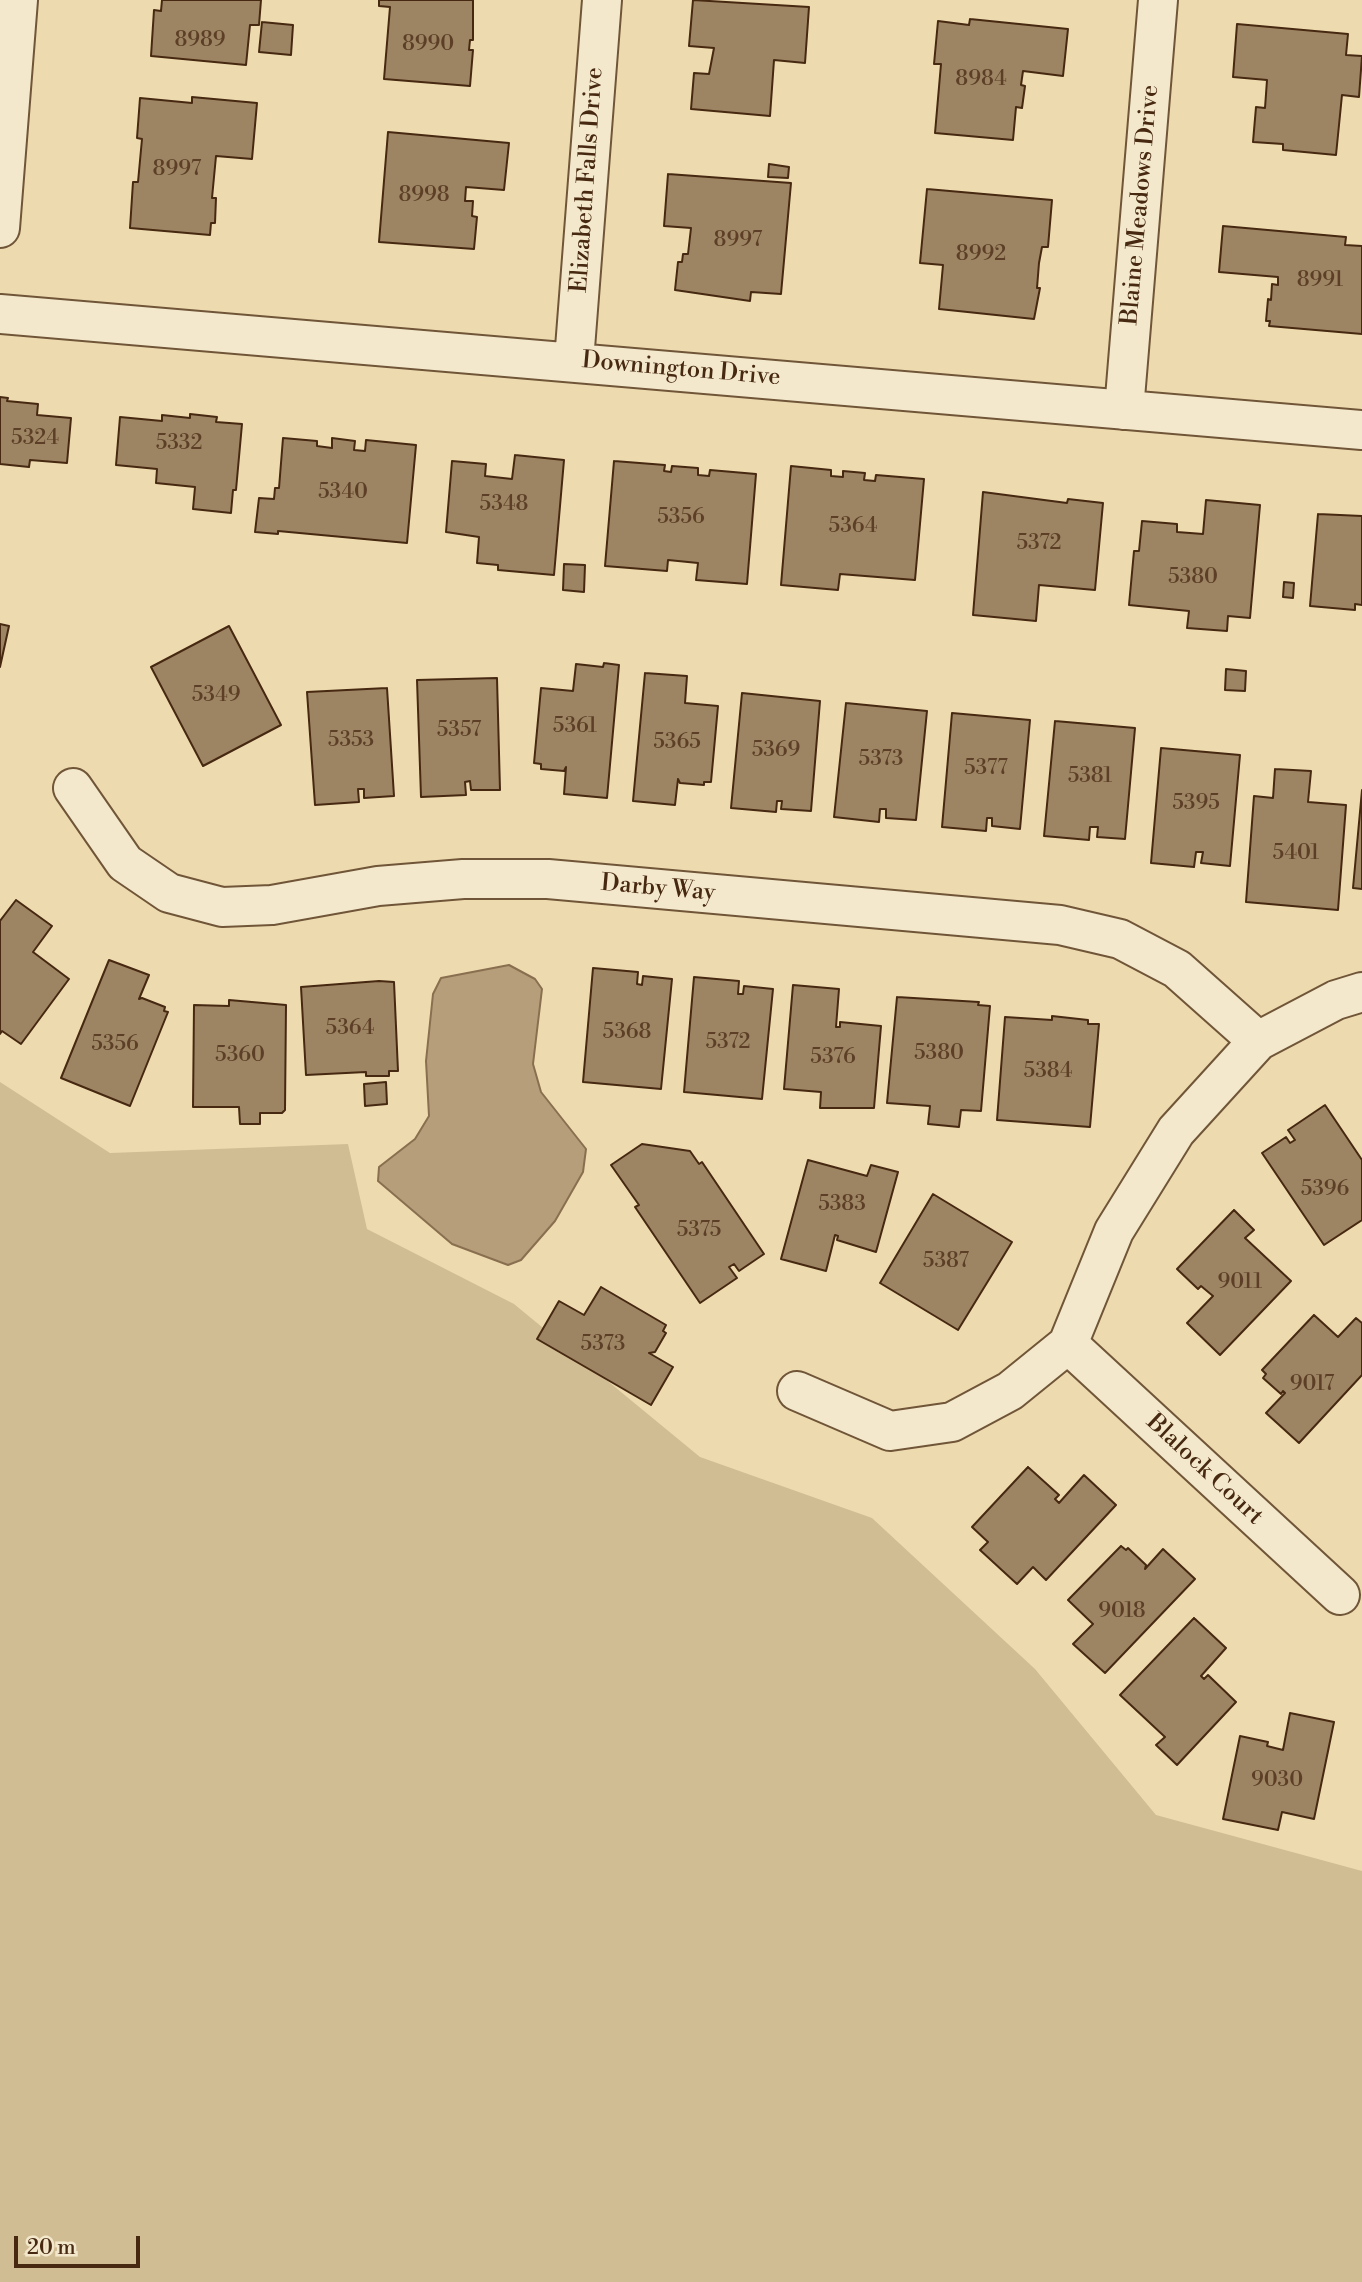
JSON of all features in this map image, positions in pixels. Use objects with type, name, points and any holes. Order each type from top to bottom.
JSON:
[{"type":"street","points":[[0,228],[18,0]]},
{"type":"street","name":"Elizabeth Falls Drive","points":[[574,361],[602,0]]},
{"type":"street","name":"Blaine Meadows Drive","points":[[1124,410],[1158,0]]},
{"type":"street","name":"Downington Drive","points":[[0,314],[1362,430]]},
{"type":"street","name":"Darby Way","points":[[73,788],[125,863],[169,893],[222,907],[272,905],[378,886],[451,880],[548,879],[1060,925],[1120,939],[1177,969],[1258,1041]]},
{"type":"street","points":[[797,1391],[890,1431],[952,1422],[1010,1391],[1068,1344],[1114,1231],[1176,1130],[1258,1041],[1336,1000],[1362,992]]},
{"type":"street","name":"Blalock Court","points":[[1068,1344],[1340,1595]]},
{"type":"shaded area","points":[[509,965],[535,979],[542,989],[533,1064],[541,1092],[586,1149],[583,1172],[555,1221],[521,1260],[508,1265],[452,1244],[378,1181],[379,1167],[415,1139],[429,1116],[426,1061],[433,994],[441,978]]},
{"type":"shaded area","points":[[0,1082],[110,1153],[348,1144],[367,1229],[514,1304],[700,1457],[872,1518],[1035,1669],[1156,1815],[1362,1871],[1362,2282],[0,2282]]},
{"type":"building","points":[[162,0],[261,0],[259,25],[250,25],[246,65],[151,56],[154,10],[161,11]]},
{"type":"building","points":[[379,0],[473,0],[473,40],[470,40],[469,50],[473,50],[470,86],[384,79],[390,7],[379,6]]},
{"type":"building","points":[[693,0],[809,7],[805,63],[774,60],[770,116],[691,109],[694,73],[709,74],[714,48],[689,46]]},
{"type":"building","points":[[970,19],[1068,29],[1063,76],[1023,71],[1021,85],[1025,86],[1022,108],[1016,107],[1013,140],[935,133],[941,64],[934,64],[938,21],[969,25]]},
{"type":"building","points":[[262,22],[293,25],[291,55],[259,52]]},
{"type":"building","points":[[1237,24],[1348,34],[1346,55],[1362,56],[1359,97],[1342,95],[1336,155],[1283,150],[1283,144],[1253,142],[1256,107],[1265,108],[1267,80],[1233,77]]},
{"type":"building","points":[[192,97],[257,103],[252,159],[216,156],[212,198],[216,198],[215,223],[211,223],[210,235],[130,228],[133,182],[138,182],[142,139],[137,138],[140,98],[192,103]]},
{"type":"building","points":[[388,132],[509,143],[504,190],[466,187],[465,201],[473,201],[472,216],[477,217],[474,249],[379,242]]},
{"type":"building","points":[[769,164],[789,167],[788,178],[768,177]]},
{"type":"building","points":[[668,174],[791,183],[781,294],[751,292],[750,301],[675,290],[678,262],[682,262],[683,254],[688,254],[691,228],[664,226]]},
{"type":"building","points":[[927,189],[1052,200],[1048,247],[1042,247],[1039,263],[1037,288],[1040,288],[1034,319],[939,309],[943,265],[920,263]]},
{"type":"building","points":[[1223,226],[1346,237],[1345,245],[1362,246],[1362,334],[1269,326],[1270,321],[1266,321],[1268,299],[1271,300],[1272,284],[1278,285],[1278,277],[1219,272]]},
{"type":"building","points":[[0,397],[8,398],[7,401],[38,404],[37,415],[71,418],[67,463],[30,460],[29,467],[0,464]]},
{"type":"building","points":[[190,414],[217,417],[216,422],[242,424],[236,490],[233,490],[231,513],[193,509],[195,487],[156,483],[157,469],[116,465],[120,417],[162,421],[162,415],[190,418]]},
{"type":"building","points":[[283,438],[317,441],[317,446],[332,448],[332,438],[355,441],[354,450],[365,451],[366,440],[416,445],[407,543],[278,531],[278,534],[255,532],[259,498],[274,499],[275,488],[279,488]]},
{"type":"building","points":[[515,455],[564,460],[554,575],[498,570],[498,565],[477,563],[479,537],[446,532],[452,461],[486,464],[485,476],[512,479]]},
{"type":"building","points":[[614,461],[665,465],[664,471],[671,472],[672,466],[698,468],[698,475],[709,476],[710,470],[756,474],[747,584],[696,580],[698,563],[668,560],[667,571],[605,566]]},
{"type":"building","points":[[791,466],[831,470],[831,476],[843,477],[843,471],[865,473],[864,480],[875,481],[876,475],[924,479],[915,580],[840,574],[838,590],[781,585]]},
{"type":"building","points":[[983,492],[1067,503],[1068,499],[1103,503],[1095,590],[1039,585],[1036,621],[973,615]]},
{"type":"building","points":[[1206,500],[1260,505],[1250,618],[1228,616],[1227,631],[1187,628],[1189,611],[1129,605],[1134,551],[1139,551],[1142,521],[1177,524],[1177,532],[1203,534]]},
{"type":"building","points":[[1318,514],[1362,516],[1362,605],[1355,604],[1355,610],[1310,606]]},
{"type":"building","points":[[564,564],[585,565],[584,592],[563,590]]},
{"type":"building","points":[[1284,582],[1294,583],[1293,598],[1283,597]]},
{"type":"building","points":[[0,624],[9,626],[0,667]]},
{"type":"building","points":[[229,626],[281,725],[203,766],[151,667]]},
{"type":"building","points":[[604,663],[619,665],[607,798],[564,794],[566,767],[564,771],[541,769],[541,764],[534,763],[541,688],[573,691],[576,664],[603,667]]},
{"type":"building","points":[[1226,669],[1246,671],[1245,691],[1225,690]]},
{"type":"building","points":[[645,673],[687,676],[685,703],[718,706],[711,782],[704,782],[704,785],[680,783],[678,779],[675,805],[633,801]]},
{"type":"building","points":[[497,678],[500,790],[471,790],[470,781],[465,782],[466,795],[421,797],[417,680]]},
{"type":"building","points":[[387,688],[394,796],[364,798],[364,789],[358,789],[359,802],[315,805],[307,692]]},
{"type":"building","points":[[742,693],[820,701],[811,811],[781,809],[782,801],[777,801],[776,812],[731,808]]},
{"type":"building","points":[[846,703],[927,711],[916,820],[886,818],[886,809],[880,809],[879,822],[834,817]]},
{"type":"building","points":[[952,713],[1030,720],[1020,829],[992,826],[992,818],[987,818],[986,831],[942,827]]},
{"type":"building","points":[[1055,721],[1135,728],[1125,839],[1097,837],[1098,827],[1090,827],[1089,840],[1044,836]]},
{"type":"building","points":[[1161,748],[1240,755],[1230,866],[1201,863],[1203,852],[1196,852],[1194,867],[1151,863]]},
{"type":"building","points":[[1275,769],[1311,771],[1308,802],[1346,805],[1338,910],[1246,902],[1254,796],[1273,798]]},
{"type":"building","points":[[1362,790],[1362,889],[1353,888]]},
{"type":"building","points":[[16,900],[52,926],[33,952],[69,979],[21,1044],[2,1031],[0,1034],[0,921]]},
{"type":"building","points":[[109,960],[149,975],[139,999],[165,1007],[164,1011],[168,1012],[130,1106],[61,1078]]},
{"type":"building","points":[[593,968],[638,972],[637,984],[642,985],[643,976],[672,979],[661,1089],[583,1082]]},
{"type":"building","points":[[694,977],[739,981],[738,994],[743,994],[744,986],[773,989],[762,1099],[684,1092]]},
{"type":"building","points":[[394,982],[398,1071],[389,1071],[389,1076],[366,1076],[366,1072],[306,1075],[301,987]]},
{"type":"building","points":[[793,985],[839,989],[836,1027],[840,1027],[840,1022],[881,1026],[874,1108],[820,1108],[821,1092],[784,1089]]},
{"type":"building","points":[[897,997],[979,1002],[978,1005],[990,1006],[981,1111],[961,1110],[959,1127],[928,1124],[930,1106],[887,1103]]},
{"type":"building","points":[[229,1000],[286,1005],[285,1110],[282,1113],[260,1113],[260,1124],[240,1124],[239,1107],[193,1107],[194,1005],[229,1006]]},
{"type":"building","points":[[1052,1016],[1099,1024],[1090,1127],[997,1120],[1005,1017],[1052,1020]]},
{"type":"building","points":[[386,1082],[387,1104],[365,1106],[364,1084]]},
{"type":"building","points":[[1325,1105],[1362,1160],[1362,1220],[1324,1245],[1262,1153],[1286,1137],[1290,1143],[1295,1140],[1288,1130]]},
{"type":"building","points":[[642,1144],[690,1151],[699,1164],[702,1162],[764,1254],[739,1271],[734,1264],[729,1267],[737,1278],[700,1303],[635,1207],[639,1205],[611,1165]]},
{"type":"building","points":[[808,1160],[867,1176],[871,1165],[898,1172],[876,1252],[837,1240],[838,1236],[835,1235],[826,1271],[781,1259]]},
{"type":"building","points":[[933,1194],[1012,1242],[958,1330],[880,1283]]},
{"type":"building","points":[[1234,1210],[1254,1230],[1245,1238],[1291,1281],[1220,1355],[1187,1323],[1213,1296],[1201,1286],[1198,1289],[1177,1269]]},
{"type":"building","points":[[601,1287],[666,1325],[663,1331],[666,1333],[655,1352],[649,1353],[673,1367],[651,1405],[537,1339],[559,1301],[584,1315]]},
{"type":"building","points":[[1314,1315],[1338,1337],[1356,1318],[1362,1323],[1362,1375],[1299,1443],[1266,1413],[1285,1393],[1283,1391],[1281,1394],[1263,1378],[1266,1374],[1262,1370]]},
{"type":"building","points":[[1028,1467],[1059,1495],[1055,1499],[1059,1503],[1084,1475],[1116,1505],[1046,1580],[1033,1567],[1017,1584],[980,1550],[988,1542],[972,1527]]},
{"type":"building","points":[[1121,1546],[1126,1550],[1128,1548],[1146,1565],[1145,1569],[1163,1549],[1195,1579],[1105,1673],[1073,1644],[1093,1624],[1068,1600]]},
{"type":"building","points":[[1194,1618],[1226,1648],[1201,1676],[1204,1679],[1208,1675],[1236,1702],[1177,1765],[1156,1745],[1165,1737],[1120,1695]]},
{"type":"building","points":[[1290,1713],[1334,1722],[1314,1819],[1282,1812],[1278,1830],[1223,1819],[1240,1736],[1268,1742],[1267,1746],[1283,1750]]}]
